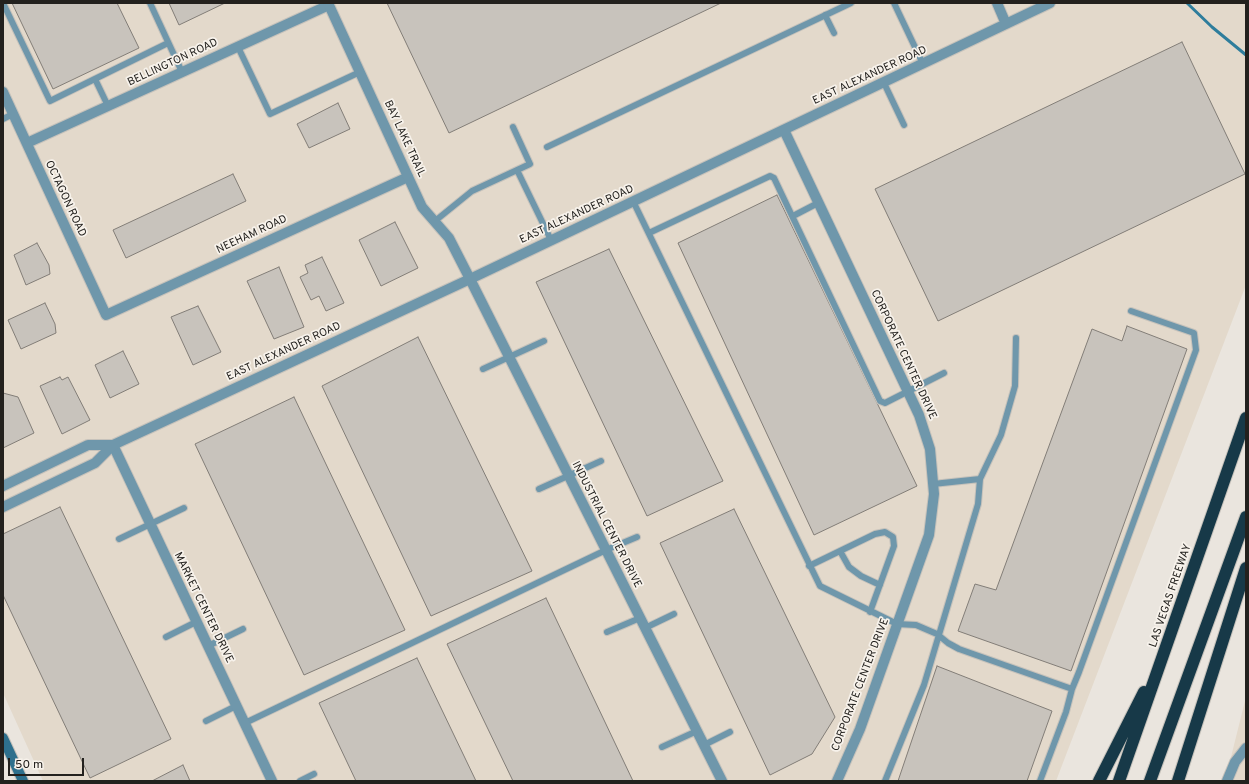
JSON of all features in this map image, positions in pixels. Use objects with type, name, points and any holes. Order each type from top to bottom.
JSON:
[{"type":"highway","name":"LAS VEGAS FREEWAY","points":[[1119,781],[1246,418]]},
{"type":"highway","points":[[1150,781],[1246,517]]},
{"type":"highway","points":[[1178,781],[1246,568]]},
{"type":"highway","points":[[1099,781],[1167,646]]},
{"type":"main road","points":[[3,738],[23,781]]},
{"type":"street","points":[[997,3],[1006,24]]},
{"type":"street","name":"EAST ALEXANDER ROAD","points":[[3,507],[95,463],[113,445],[470,279],[1050,3]]},
{"type":"street","name":"BELLINGTON ROAD","points":[[27,143],[238,47],[328,4]]},
{"type":"street","name":"BAY LAKE TRAIL","points":[[328,4],[422,206],[449,238],[470,279]]},
{"type":"street","name":"OCTAGON ROAD","points":[[3,92],[106,315]]},
{"type":"street","name":"CORPORATE CENTER DRIVE","points":[[784,130],[919,415],[930,449],[934,484],[928,535],[860,729],[837,781]]},
{"type":"street","name":"NEEHAM ROAD","points":[[106,315],[408,177]]},
{"type":"street","name":"INDUSTRIAL CENTER DRIVE","points":[[470,279],[722,781]]},
{"type":"street","name":"EAST ALEXANDER ROAD","points":[[3,486],[88,446],[113,445]]},
{"type":"street","name":"MARKET CENTER DRIVE","points":[[113,445],[272,781]]},
{"type":"street","points":[[1227,781],[1235,762],[1246,748]]},
{"type":"lane","points":[[3,3],[50,101],[168,44]]},
{"type":"lane","points":[[150,3],[182,72]]},
{"type":"lane","points":[[547,146],[851,3]]},
{"type":"lane","points":[[894,3],[923,64]]},
{"type":"lane","points":[[825,15],[834,32]]},
{"type":"lane","points":[[238,47],[270,114],[360,72]]},
{"type":"lane","points":[[95,79],[108,106]]},
{"type":"lane","points":[[884,83],[904,125]]},
{"type":"lane","points":[[3,119],[13,114]]},
{"type":"lane","points":[[435,221],[472,191],[530,164],[513,127]]},
{"type":"lane","points":[[517,170],[551,240]]},
{"type":"lane","points":[[648,233],[770,176],[774,178],[793,216],[880,401],[885,403],[907,390],[944,373]]},
{"type":"lane","points":[[633,201],[820,586],[897,624],[916,625],[937,634],[948,644],[959,649],[1072,689]]},
{"type":"lane","points":[[793,216],[818,203]]},
{"type":"lane","points":[[1040,781],[1066,712],[1072,689],[1196,350],[1194,333],[1131,311]]},
{"type":"lane","points":[[885,781],[924,685],[937,634],[978,504],[980,479],[1001,435],[1015,386],[1016,338]]},
{"type":"lane","points":[[483,369],[544,341]]},
{"type":"lane","points":[[539,489],[601,461]]},
{"type":"lane","points":[[934,484],[980,479]]},
{"type":"lane","points":[[119,539],[184,508]]},
{"type":"lane","points":[[810,566],[875,534],[884,532],[892,536],[894,546],[870,612]]},
{"type":"lane","points":[[245,723],[606,550],[637,537]]},
{"type":"lane","points":[[840,551],[849,567],[861,576],[880,585]]},
{"type":"lane","points":[[645,628],[674,614]]},
{"type":"lane","points":[[607,632],[640,618]]},
{"type":"lane","points":[[166,637],[196,622]]},
{"type":"lane","points":[[208,646],[243,629]]},
{"type":"lane","points":[[206,721],[236,706]]},
{"type":"lane","points":[[662,747],[696,731]]},
{"type":"lane","points":[[704,745],[730,732]]},
{"type":"lane","points":[[300,781],[314,774]]},
{"type":"shaded area","points":[[3,3],[1246,3],[1246,285],[1056,781],[43,781],[3,693]]},
{"type":"shaded area","points":[[1246,697],[1246,781],[1225,781]]},
{"type":"building","points":[[12,3],[117,3],[139,48],[53,89]]},
{"type":"building","points":[[169,3],[225,3],[179,25]]},
{"type":"building","points":[[387,3],[721,3],[449,133]]},
{"type":"building","points":[[1182,42],[1245,174],[938,321],[875,189]]},
{"type":"building","points":[[338,103],[350,129],[309,148],[297,124]]},
{"type":"building","points":[[233,174],[246,201],[126,258],[113,230]]},
{"type":"building","points":[[777,195],[917,486],[814,535],[678,243]]},
{"type":"building","points":[[395,222],[418,268],[381,286],[359,240]]},
{"type":"building","points":[[37,243],[49,265],[50,274],[26,285],[14,255]]},
{"type":"building","points":[[609,249],[723,481],[647,516],[536,282]]},
{"type":"building","points":[[322,257],[344,303],[326,311],[319,296],[311,300],[300,277],[308,273],[305,265]]},
{"type":"building","points":[[279,267],[304,327],[274,339],[247,281]]},
{"type":"building","points":[[45,303],[55,324],[56,333],[21,349],[8,320]]},
{"type":"building","points":[[198,306],[221,352],[193,365],[171,317]]},
{"type":"building","points":[[1127,326],[1187,349],[1071,671],[958,631],[975,584],[996,590],[1092,329],[1122,341]]},
{"type":"building","points":[[418,337],[532,571],[431,616],[322,386]]},
{"type":"building","points":[[123,351],[139,384],[110,398],[95,365]]},
{"type":"building","points":[[60,377],[62,380],[68,377],[90,420],[62,434],[40,386]]},
{"type":"building","points":[[3,393],[18,397],[34,433],[3,448]]},
{"type":"building","points":[[294,397],[405,630],[304,675],[195,444]]},
{"type":"building","points":[[60,507],[171,739],[90,778],[3,595],[3,534]]},
{"type":"building","points":[[734,509],[835,717],[812,754],[770,775],[660,543]]},
{"type":"building","points":[[546,598],[633,781],[513,781],[447,644]]},
{"type":"building","points":[[417,658],[476,781],[356,781],[319,703]]},
{"type":"building","points":[[937,666],[1052,711],[1027,781],[898,781]]},
{"type":"building","points":[[183,765],[190,781],[152,781]]},
{"type":"waterway","points":[[1187,3],[1212,27],[1246,55]]}]
